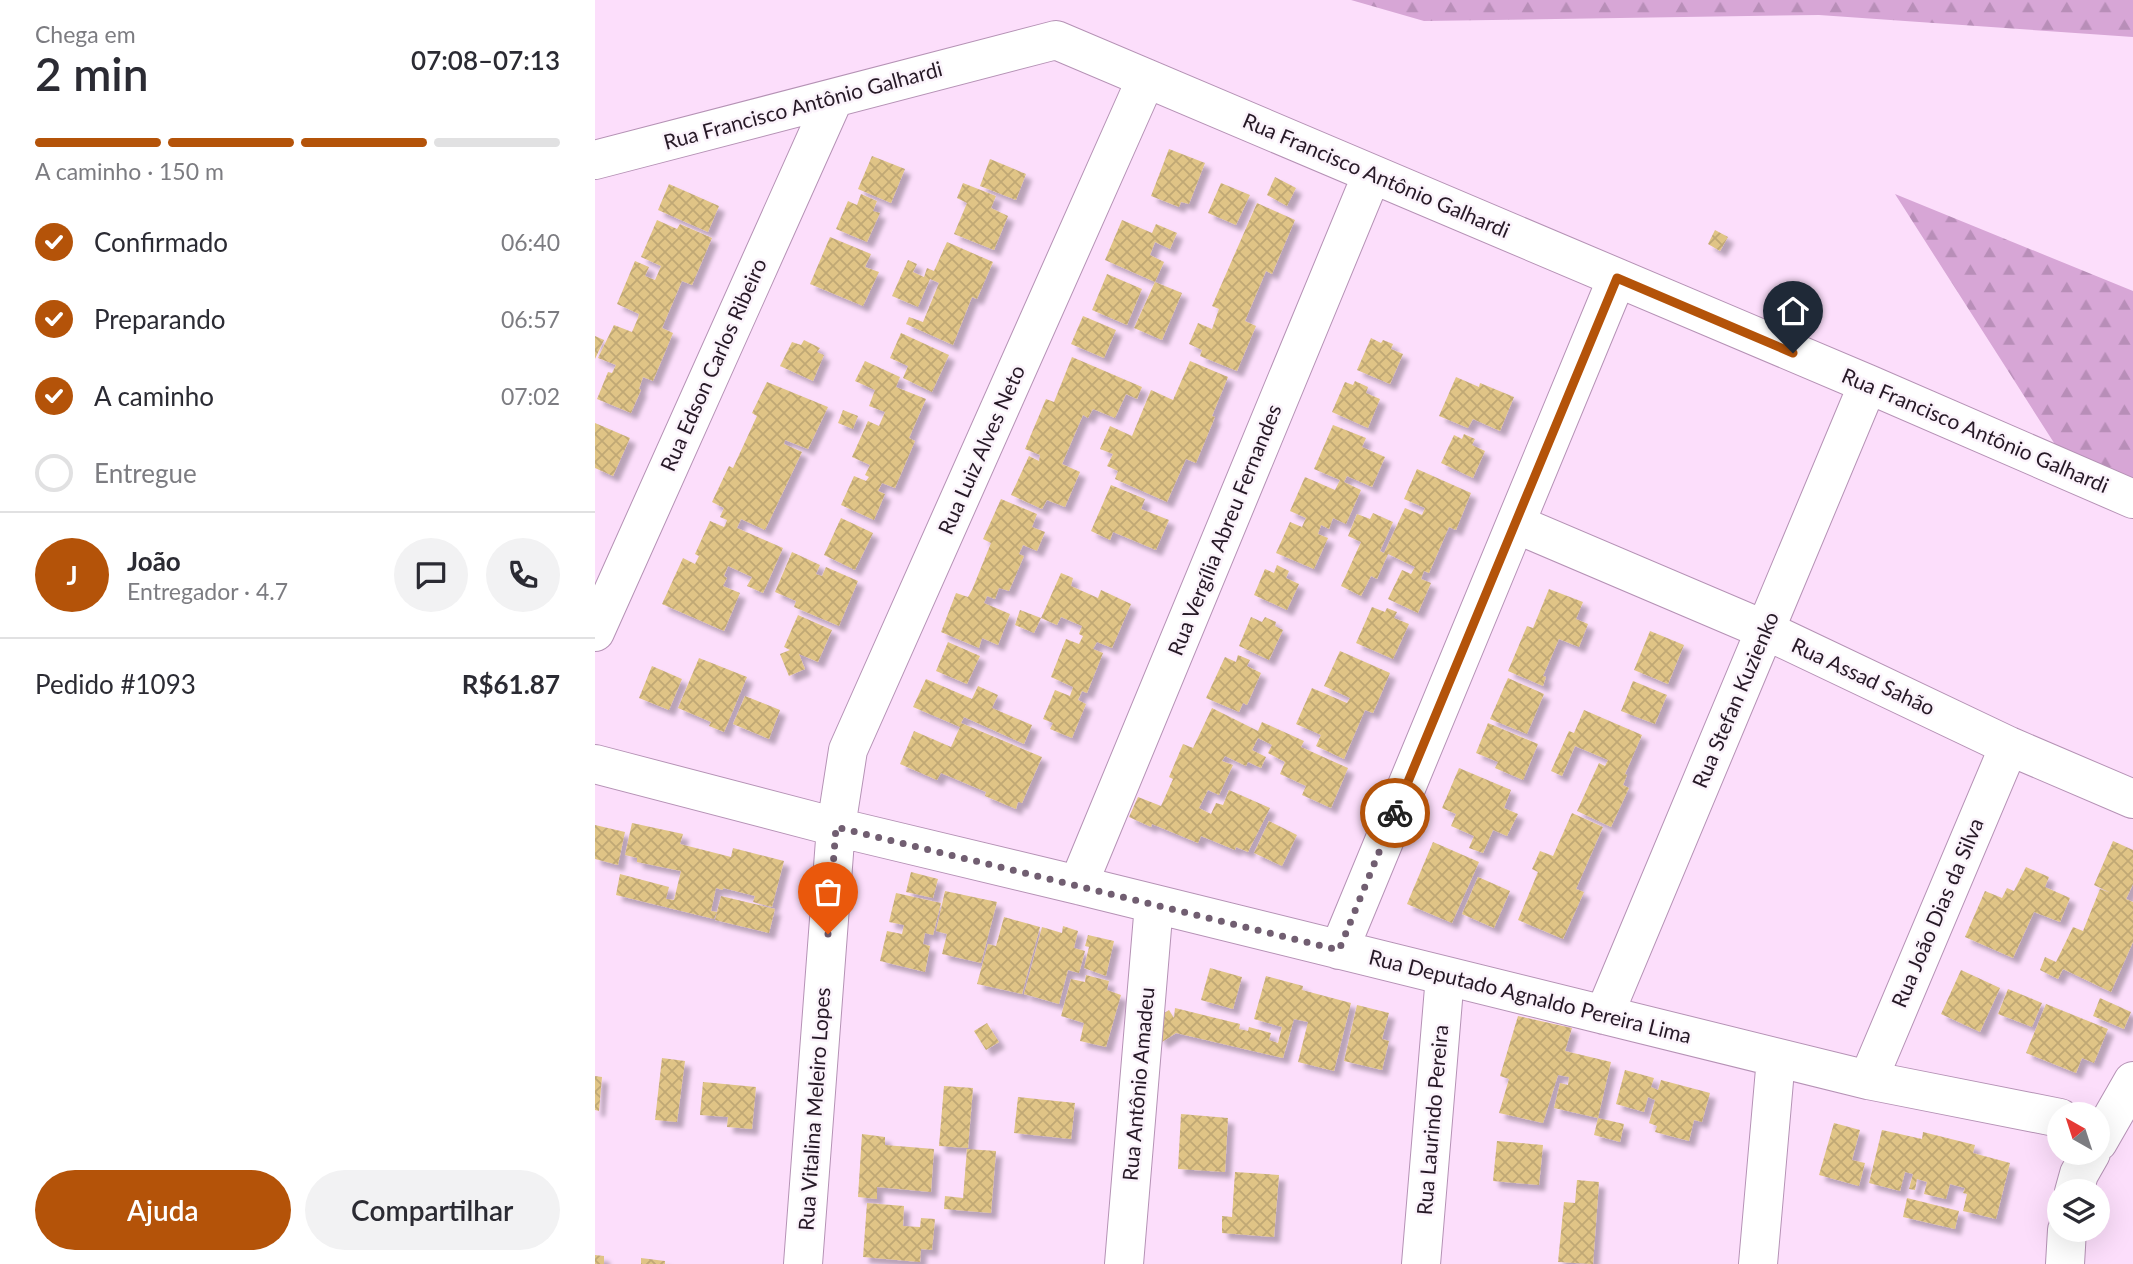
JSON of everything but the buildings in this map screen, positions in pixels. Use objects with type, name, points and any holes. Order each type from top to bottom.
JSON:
[{"type":"street","name":"Rua Francisco Antônio Galhardi","points":[[595,160],[1056,40],[2133,499]]},
{"type":"street","name":"Rua Luiz Alves Neto","points":[[836,827],[848,750],[1146,79]]},
{"type":"street","name":"Rua Edson Carlos Ribeiro","points":[[595,632],[834,98]]},
{"type":"street","name":"Rua Vergília Abreu Fernandes","points":[[1078,885],[1372,174]]},
{"type":"street","points":[[1339,950],[1617,278]]},
{"type":"street","name":"Rua Stefan Kuzienko","points":[[1604,1015],[1868,384]]},
{"type":"street","name":"Rua Assad Sahão","points":[[1516,524],[1765,630],[2008,746],[2133,799]]},
{"type":"street","name":"Rua João Dias da Silva","points":[[1868,1080],[2008,746]]},
{"type":"street","name":"Rua Deputado Agnaldo Pereira Lima","points":[[595,764],[836,827],[1776,1058],[1868,1080],[2047,1115]]},
{"type":"street","name":"Rua Vitalina Meleiro Lopes","points":[[803,1264],[836,827]]},
{"type":"street","name":"Rua Antônio Amadeu","points":[[1124,1264],[1154,904]]},
{"type":"street","name":"Rua Laurindo Pereira","points":[[1421,1264],[1445,976]]},
{"type":"street","points":[[1758,1264],[1776,1058]]},
{"type":"street","points":[[2111,1126],[2133,1082]]},
{"type":"street","points":[[2065,1264],[2066,1242]]},
{"type":"green space","points":[[1351,0],[2133,0],[2133,37],[1819,15],[1424,21]]},
{"type":"green space","points":[[1895,194],[2133,291],[2133,492],[2072,471]]},
{"type":"way so far","points":[[828,934],[836,827],[1339,950],[1395,813]]},
{"type":"route","points":[[1395,813],[1617,278],[1793,353]]}]
